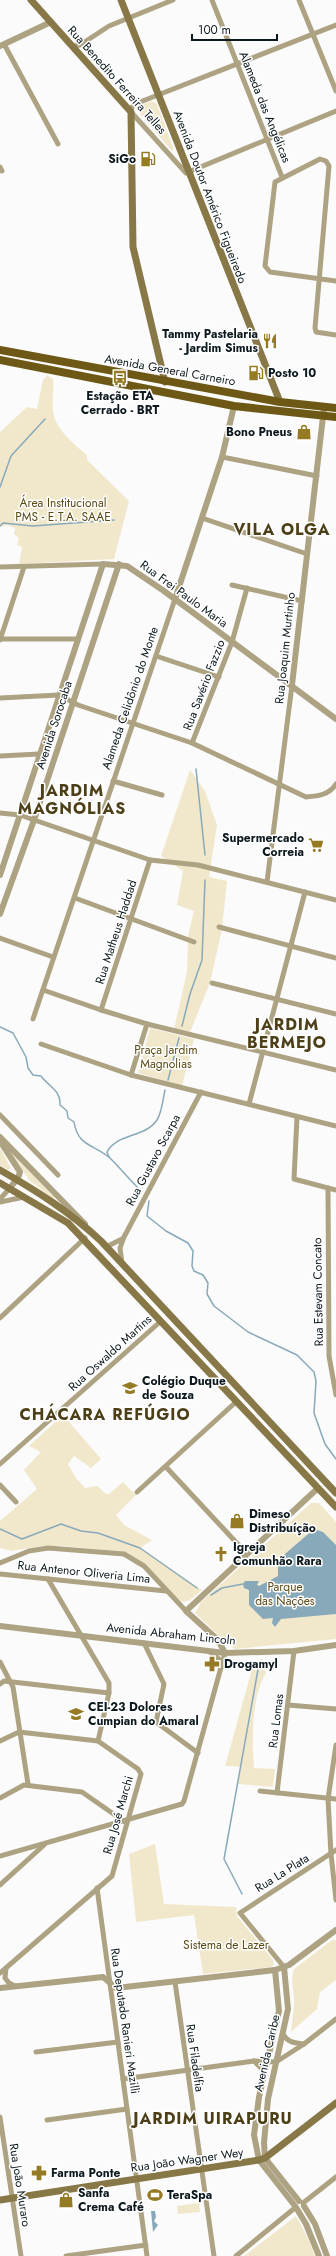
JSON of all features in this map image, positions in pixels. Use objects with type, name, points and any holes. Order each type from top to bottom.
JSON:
[{"type":"main road","name":"Rua Benedito Ferreira Telles","points":[[31,0],[131,112]]},
{"type":"main road","name":"Avenida Doutor Américo Figueiredo","points":[[121,0],[280,402]]},
{"type":"main road","points":[[131,112],[133,247],[165,382],[177,395]]},
{"type":"main road","name":"Avenida General Carneiro","points":[[0,350],[165,382],[280,402],[324,408],[336,408]]},
{"type":"main road","name":"Avenida General Carneiro","points":[[0,360],[234,406],[323,417],[336,417]]},
{"type":"main road","points":[[155,380],[163,372]]},
{"type":"main road","points":[[0,1170],[42,1193],[73,1215],[101,1241],[336,1493]]},
{"type":"main road","points":[[0,1184],[68,1222],[85,1238],[336,1507]]},
{"type":"main road","points":[[262,2159],[336,2102]]},
{"type":"main road","name":"Rua João Wagner Wey","points":[[0,2200],[262,2159]]},
{"type":"street","points":[[73,46],[80,46],[109,26],[173,0]]},
{"type":"street","name":"Alameda das Angélicas","points":[[212,0],[282,177]]},
{"type":"street","points":[[299,0],[336,91]]},
{"type":"street","points":[[50,22],[2,45],[58,144]]},
{"type":"street","points":[[131,112],[132,107],[135,104],[336,25]]},
{"type":"street","points":[[188,172],[336,111]]},
{"type":"street","name":"Rua Benedito Ferreira Telles","points":[[131,112],[183,171],[188,172]]},
{"type":"street","points":[[336,281],[320,280],[270,272],[265,266],[275,182],[282,177],[320,160],[326,161],[329,166],[320,280],[315,328],[316,332],[336,335]]},
{"type":"street","name":"Alameda Celidônio do Monte","points":[[33,1019],[202,518],[222,457],[234,406]]},
{"type":"street","name":"Rua Joaquim Murtinho","points":[[267,882],[281,786],[324,408]]},
{"type":"street","points":[[222,457],[317,476]]},
{"type":"street","points":[[202,518],[307,554]]},
{"type":"street","name":"Rua Frei Paulo Maria","points":[[0,567],[103,564],[118,564],[127,566],[175,599],[336,719]]},
{"type":"street","name":"Avenida Sorocaba","points":[[0,875],[58,695],[103,564]]},
{"type":"street","name":"Avenida Sorocaba","points":[[0,914],[34,820],[118,564]]},
{"type":"street","points":[[24,567],[0,639],[78,639]]},
{"type":"street","points":[[232,585],[302,601]]},
{"type":"street","name":"Rua Savério Fazzio","points":[[192,743],[232,642],[247,588]]},
{"type":"street","points":[[156,656],[219,677]]},
{"type":"street","points":[[0,698],[58,695],[73,703],[192,743],[306,797],[334,793],[336,784]]},
{"type":"street","points":[[0,756],[39,754]]},
{"type":"street","points":[[113,781],[162,795]]},
{"type":"street","points":[[0,813],[20,815],[150,860],[198,866],[336,900]]},
{"type":"street","name":"Rua Matheus Haddad","points":[[101,1010],[132,919],[150,860]]},
{"type":"street","points":[[250,1104],[305,892]]},
{"type":"street","points":[[75,898],[194,942]]},
{"type":"street","points":[[219,927],[336,958]]},
{"type":"street","points":[[0,938],[53,957]]},
{"type":"street","points":[[212,983],[336,1014]]},
{"type":"street","points":[[43,990],[147,1024],[336,1070]]},
{"type":"street","points":[[131,1075],[147,1024]]},
{"type":"street","points":[[41,1044],[131,1075],[336,1126]]},
{"type":"street","name":"Rua Gustavo Scarpa","points":[[122,1264],[120,1248],[124,1237],[201,1092]]},
{"type":"street","points":[[0,1115],[58,1175]]},
{"type":"street","points":[[297,1117],[294,1179],[336,1190]]},
{"type":"street","points":[[0,1137],[101,1241]]},
{"type":"street","points":[[0,1141],[20,1172],[17,1180],[0,1200]]},
{"type":"street","name":"Rua Estevam Concato","points":[[328,1188],[329,1356],[336,1395]]},
{"type":"street","points":[[0,1200],[24,1197]]},
{"type":"street","points":[[106,1247],[116,1244],[124,1237]]},
{"type":"street","points":[[0,1318],[85,1238]]},
{"type":"street","name":"Rua Oswaldo Martins","points":[[0,1464],[161,1321]]},
{"type":"street","points":[[329,1356],[336,1359]]},
{"type":"street","points":[[137,1492],[237,1401]]},
{"type":"street","points":[[166,1467],[247,1554]]},
{"type":"street","points":[[0,1485],[16,1502]]},
{"type":"street","points":[[186,1611],[318,1488]]},
{"type":"street","points":[[0,1563],[29,1551],[48,1548],[124,1554],[144,1566],[166,1591],[218,1640],[225,1652],[222,1668],[198,1753],[182,1804],[0,1856]]},
{"type":"street","name":"Rua Antenor Oliveria Lima","points":[[0,1574],[166,1591]]},
{"type":"street","points":[[48,1579],[83,1636],[109,1684],[109,1693],[98,1741]]},
{"type":"street","name":"Avenida Abraham Lincoln","points":[[1,1627],[225,1652],[294,1651],[336,1645]]},
{"type":"street","points":[[144,1643],[164,1684],[156,1722],[198,1753]]},
{"type":"street","points":[[207,1651],[219,1659],[222,1668]]},
{"type":"street","name":"Rua Lomas","points":[[277,1793],[294,1651]]},
{"type":"street","points":[[0,1662],[11,1682],[28,1784]]},
{"type":"street","points":[[0,1684],[4,1681],[109,1693]]},
{"type":"street","points":[[288,1705],[336,1709]]},
{"type":"street","points":[[0,1741],[19,1732]]},
{"type":"street","name":"Rua José Marchi","points":[[0,1973],[112,1876],[126,1821],[141,1774],[138,1769],[98,1741],[19,1732]]},
{"type":"street","points":[[336,1744],[328,1799],[331,1854],[336,1900]]},
{"type":"street","points":[[0,1798],[24,1784],[82,1792],[126,1821]]},
{"type":"street","points":[[260,1791],[336,1799]]},
{"type":"street","points":[[0,1885],[45,1844]]},
{"type":"street","points":[[22,1850],[27,1853],[28,1860]]},
{"type":"street","name":"Rua La Plata","points":[[284,1967],[240,1913],[336,1850]]},
{"type":"street","name":"Rua Deputado Ranieri Mazilli","points":[[97,1888],[147,2256]]},
{"type":"street","points":[[83,1900],[92,1897],[99,1907]]},
{"type":"street","points":[[0,1988],[103,1977],[116,1988],[275,1970],[284,1967],[336,1930]]},
{"type":"street","points":[[6,1967],[5,1978],[9,1983],[15,1986]]},
{"type":"street","name":"Avenida Caribe","points":[[262,2159],[268,2099],[288,2009],[284,1967]]},
{"type":"street","name":"Avenida Caribe","points":[[275,1970],[279,2011],[267,2061],[254,2134],[262,2159],[315,2224],[327,2256]]},
{"type":"street","name":"Rua Filadelfia","points":[[175,1982],[186,2070],[214,2256]]},
{"type":"street","points":[[123,2079],[254,2061],[276,2062],[304,2044],[336,2019]]},
{"type":"street","points":[[283,2034],[286,2039],[292,2043],[304,2044]]},
{"type":"street","points":[[36,2052],[118,2042]]},
{"type":"street","points":[[254,2061],[265,2072]]},
{"type":"street","points":[[47,2120],[127,2109]]},
{"type":"street","name":"Rua João Muraro","points":[[0,2117],[11,2198],[21,2256]]},
{"type":"street","points":[[236,2256],[336,2177]]},
{"type":"street","name":"Avenida Caribe","points":[[299,2205],[318,2256]]},
{"type":"street","points":[[66,2256],[146,2244]]},
{"type":"green space","points":[[152,101],[157,104],[174,150],[171,150],[137,110],[138,106]]},
{"type":"green space","name":"Área Institucional PMS - E.T.A. SAAE","points":[[47,375],[53,379],[53,411],[57,424],[66,436],[87,455],[87,460],[129,501],[114,559],[19,564],[22,547],[17,545],[19,538],[14,534],[15,528],[7,525],[0,527],[0,432],[27,407],[37,409],[43,380]]},
{"type":"green space","points":[[190,770],[205,791],[217,825],[209,877],[227,881],[222,929],[210,983],[190,1032],[174,1029],[187,972],[188,936],[194,911],[177,905],[183,871],[161,856]]},
{"type":"green space","name":"Praça Jardim Magnolias","points":[[150,1028],[194,1039],[182,1086],[138,1073]]},
{"type":"green space","points":[[0,1148],[11,1168],[8,1170],[0,1165]]},
{"type":"green space","points":[[12,1154],[55,1198],[52,1198],[29,1180]]},
{"type":"green space","points":[[63,1415],[101,1459],[91,1468],[74,1456],[68,1464],[76,1478],[85,1488],[97,1486],[106,1494],[109,1494],[123,1482],[136,1495],[116,1515],[124,1525],[152,1540],[140,1548],[202,1590],[190,1600],[183,1602],[177,1598],[125,1552],[64,1546],[42,1546],[12,1551],[0,1548],[0,1521],[37,1489],[24,1470],[41,1452],[29,1446]]},
{"type":"green space","name":"Parque das Nações","points":[[311,1503],[319,1503],[336,1522],[336,1639],[235,1649],[226,1643],[195,1613],[201,1602]]},
{"type":"green space","points":[[262,1659],[266,1673],[261,1683],[255,1706],[253,1732],[254,1768],[275,1769],[273,1787],[238,1784],[241,1767],[225,1766],[254,1662]]},
{"type":"green space","name":"Sistema de Lazer","points":[[155,1844],[164,1904],[236,1907],[237,1916],[273,1960],[274,1965],[271,1967],[203,1974],[194,1915],[136,1922],[129,1854]]},
{"type":"green space","name":"Sistema de Lazer","points":[[332,1940],[336,1940],[336,1980],[320,1992],[317,2009],[291,2032],[294,2004],[292,1981],[294,1969]]},
{"type":"green space","points":[[199,2203],[200,2212],[178,2214],[177,2206]]},
{"type":"green space","points":[[296,2216],[308,2238],[315,2256],[244,2256]]},
{"type":"water","points":[[314,1529],[323,1532],[336,1545],[336,1614],[281,1619],[275,1627],[272,1623],[273,1618],[263,1619],[249,1605],[249,1590],[244,1588],[243,1584],[245,1581],[259,1581],[257,1585],[259,1586],[278,1576],[278,1562],[286,1553]]},
{"type":"water","points":[[151,2211],[155,2211],[156,2217],[154,2221],[158,2225],[153,2232]]},
{"type":"waterway","points":[[0,487],[11,456],[45,419]]},
{"type":"waterway","points":[[0,526],[3,523],[33,526],[114,520]]},
{"type":"waterway","points":[[196,769],[205,855]]},
{"type":"waterway","points":[[182,1026],[190,994],[202,960],[205,880]]},
{"type":"waterway","points":[[0,1027],[13,1033],[26,1057],[28,1068],[33,1075],[41,1076],[57,1092],[60,1105],[67,1111],[68,1118],[74,1122],[76,1130],[83,1141],[110,1158],[140,1190]]},
{"type":"waterway","points":[[168,1080],[179,1038]]},
{"type":"waterway","points":[[109,1157],[107,1152],[117,1142],[152,1126],[159,1117],[165,1090]]},
{"type":"waterway","points":[[149,1201],[147,1216],[166,1231],[188,1243],[193,1251],[192,1266],[194,1271],[203,1275],[208,1283],[207,1294],[214,1306],[248,1332],[297,1355],[314,1372],[316,1381],[314,1413],[325,1444],[336,1459]]},
{"type":"waterway","points":[[0,1529],[22,1539],[61,1524],[81,1531],[98,1533],[140,1548],[197,1588]]},
{"type":"waterway","points":[[211,1595],[222,1588],[243,1584]]},
{"type":"waterway","points":[[242,1894],[224,1859],[259,1664]]},
{"type":"place","name":"SiGo","points":[[148,159]]},
{"type":"place","name":"Tammy Pastelaria - Jardim Simus","points":[[270,341]]},
{"type":"place","name":"Posto 10","points":[[256,373]]},
{"type":"place","name":"Estação ETA Cerrado - BRT","points":[[120,378]]},
{"type":"place","name":"Bono Pneus","points":[[304,432]]},
{"type":"place","name":"Supermercado Correia","points":[[316,845]]},
{"type":"place","name":"Colégio Duque de Souza","points":[[130,1388]]},
{"type":"place","name":"Dimeso Distribuíção","points":[[237,1521]]},
{"type":"place","name":"Igreja Comunhão Rara","points":[[221,1554]]},
{"type":"place","name":"Drogamyl","points":[[212,1664]]},
{"type":"place","name":"CEI-23 Dolores Cumpian do Amaral","points":[[76,1714]]},
{"type":"place","name":"Farma Ponte","points":[[39,2173]]},
{"type":"place","name":"TeraSpa","points":[[155,2195]]},
{"type":"place","name":"Sanfa Crema Café","points":[[66,2200]]},
{"type":"district","name":"VILA OLGA","points":[[282,529]]},
{"type":"district","name":"JARDIM MAGNÓLIAS","points":[[72,799]]},
{"type":"district","name":"JARDIM BERMEJO","points":[[287,1033]]},
{"type":"district","name":"CHÁCARA REFÚGIO","points":[[105,1414]]},
{"type":"district","name":"JARDIM UIRAPURU","points":[[213,2118]]}]
